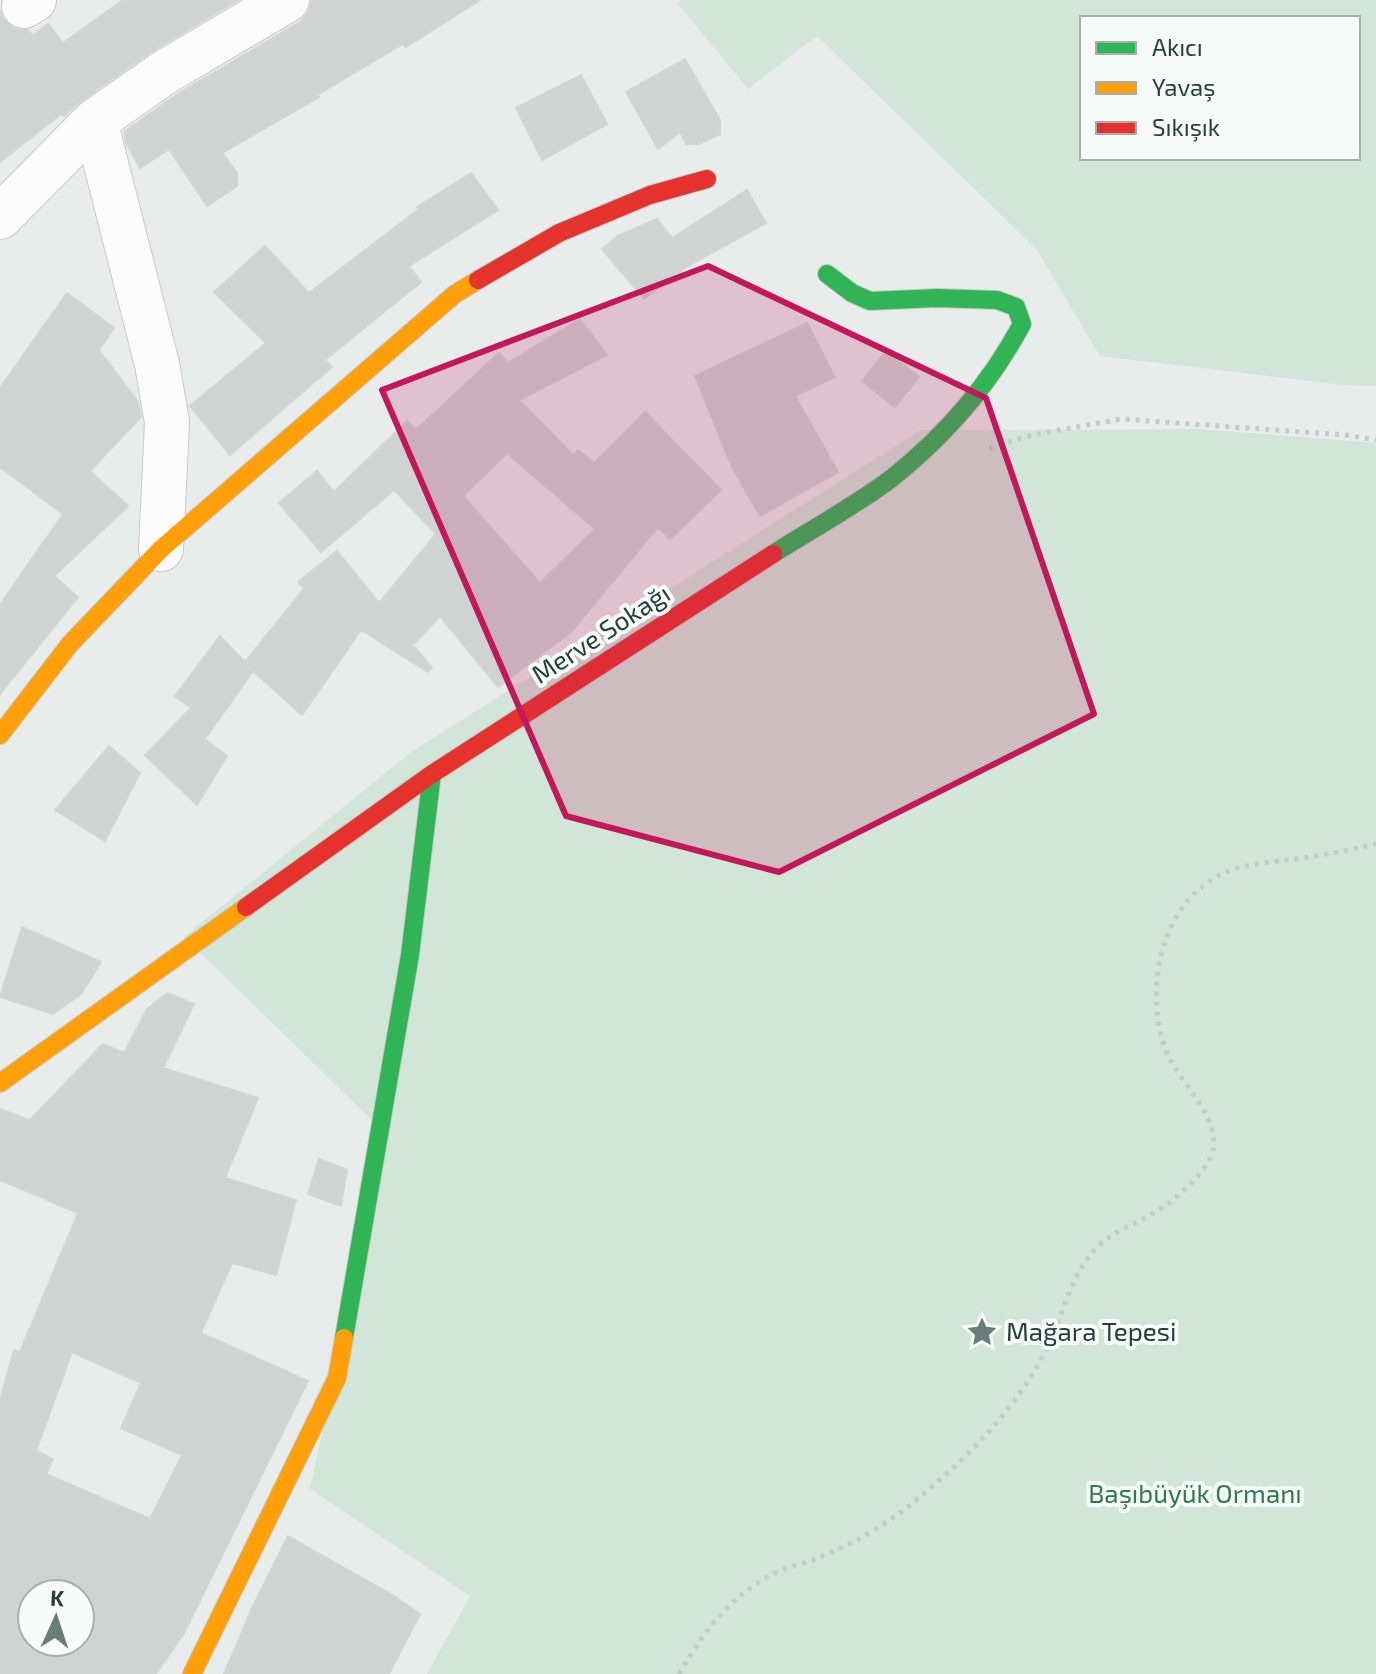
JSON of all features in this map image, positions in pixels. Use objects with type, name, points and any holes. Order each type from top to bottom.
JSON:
[{"type":"street","points":[[0,217],[95,121],[165,72],[287,0]]},
{"type":"street","points":[[95,121],[157,364],[167,422],[161,549]]},
{"type":"street","points":[[0,735],[70,644],[161,549],[455,294],[559,233],[650,195],[707,179]]},
{"type":"street","name":"Merve Sokağı","points":[[0,1083],[432,774],[889,480],[952,424],[1012,344],[1022,324],[1016,307],[997,300],[937,298],[870,301],[852,293],[827,274]]},
{"type":"street","points":[[192,1674],[337,1378],[410,955],[432,774]]},
{"type":"path","points":[[975,453],[1032,435],[1121,419],[1346,435],[1376,440]]},
{"type":"path","points":[[679,1674],[697,1642],[718,1615],[744,1592],[773,1573],[819,1558],[862,1537],[903,1511],[970,1453],[997,1423],[1031,1376],[1046,1351],[1080,1271],[1094,1250],[1110,1236],[1153,1214],[1174,1199],[1209,1161],[1213,1133],[1210,1119],[1174,1070],[1157,1020],[1156,990],[1165,938],[1188,899],[1206,883],[1250,865],[1376,844]]},
{"type":"highlighted area","points":[[708,266],[986,398],[1094,714],[779,872],[566,816],[382,390]]},
{"type":"green space","points":[[681,0],[1376,0],[1376,386],[1343,385],[1100,356],[1037,250],[817,36],[748,89],[678,4]]},
{"type":"green space","name":"Başıbüyük Ormanı","points":[[1200,429],[1376,443],[1376,1674],[427,1674],[470,1596],[310,1489],[387,1135],[184,937],[411,752],[921,430]]},
{"type":"building","points":[[123,0],[238,0],[151,52],[64,116],[61,114],[0,162],[0,10],[3,19],[13,28],[27,30],[33,35],[48,24],[63,43]]},
{"type":"building","points":[[312,0],[480,0],[406,47],[403,44],[222,153],[237,173],[237,186],[207,206],[169,149],[140,168],[126,143],[124,132],[179,93],[300,22],[308,13]]},
{"type":"building","points":[[685,59],[720,120],[720,134],[699,144],[686,144],[680,132],[658,149],[626,92]]},
{"type":"building","points":[[581,75],[607,124],[542,160],[516,108]]},
{"type":"building","points":[[471,173],[498,210],[409,266],[421,282],[325,360],[332,367],[230,455],[190,406],[266,343],[214,292],[265,246],[309,293],[419,209],[417,207]]},
{"type":"building","points":[[747,190],[766,223],[688,266],[644,299],[602,249],[617,236],[657,219],[672,238]]},
{"type":"building","points":[[67,293],[114,328],[99,350],[138,402],[141,417],[90,471],[128,506],[54,576],[78,597],[0,694],[0,605],[63,514],[0,467],[0,388]]},
{"type":"building","points":[[580,319],[607,355],[519,400],[573,455],[578,450],[594,463],[645,412],[721,490],[670,539],[658,527],[571,632],[498,687],[440,616],[413,645],[432,668],[428,672],[361,630],[302,715],[249,667],[253,671],[205,739],[227,756],[197,805],[145,755],[191,708],[175,696],[220,636],[245,662],[304,589],[298,582],[337,551],[379,603],[436,534],[394,490],[321,552],[279,503],[317,471],[334,492],[407,421],[416,430],[499,353],[508,363]],"holes":[[[507,453],[595,529],[540,583],[463,496]]]},
{"type":"building","points":[[807,323],[835,377],[795,396],[838,472],[760,516],[732,467],[695,376]]},
{"type":"building","points":[[886,351],[919,377],[895,407],[862,381]]},
{"type":"building","points":[[109,746],[140,773],[105,841],[55,810]]},
{"type":"building","points":[[22,927],[101,962],[81,994],[53,1014],[0,997]]},
{"type":"building","points":[[168,993],[194,1004],[163,1068],[258,1098],[225,1178],[296,1200],[276,1275],[232,1263],[201,1333],[308,1381],[184,1633],[156,1674],[0,1674],[0,1400],[14,1350],[20,1352],[78,1213],[0,1180],[0,1109],[30,1120],[103,1044],[124,1053],[147,1009]],"holes":[[[72,1352],[141,1383],[121,1428],[182,1455],[150,1519],[46,1474],[53,1459],[36,1451]]]},
{"type":"building","points":[[319,1159],[347,1170],[341,1206],[308,1194]]},
{"type":"building","points":[[288,1536],[420,1614],[389,1674],[224,1674]]},
{"type":"traffic: fast","points":[[773,554],[878,488],[931,444],[981,388],[1022,324],[1016,307],[997,300],[937,298],[870,301],[852,293],[827,274]]},
{"type":"traffic: fast","points":[[344,1338],[410,955],[432,774]]},
{"type":"traffic: slow","points":[[0,735],[70,644],[161,549],[455,294],[478,280]]},
{"type":"traffic: slow","points":[[0,1083],[246,907]]},
{"type":"traffic: slow","points":[[192,1674],[337,1378],[344,1338]]},
{"type":"traffic: jam","points":[[478,280],[559,233],[650,195],[707,179]]},
{"type":"traffic: jam","points":[[246,907],[432,774],[773,554]]},
{"type":"place","name":"Mağara Tepesi","points":[[982,1332]]}]
